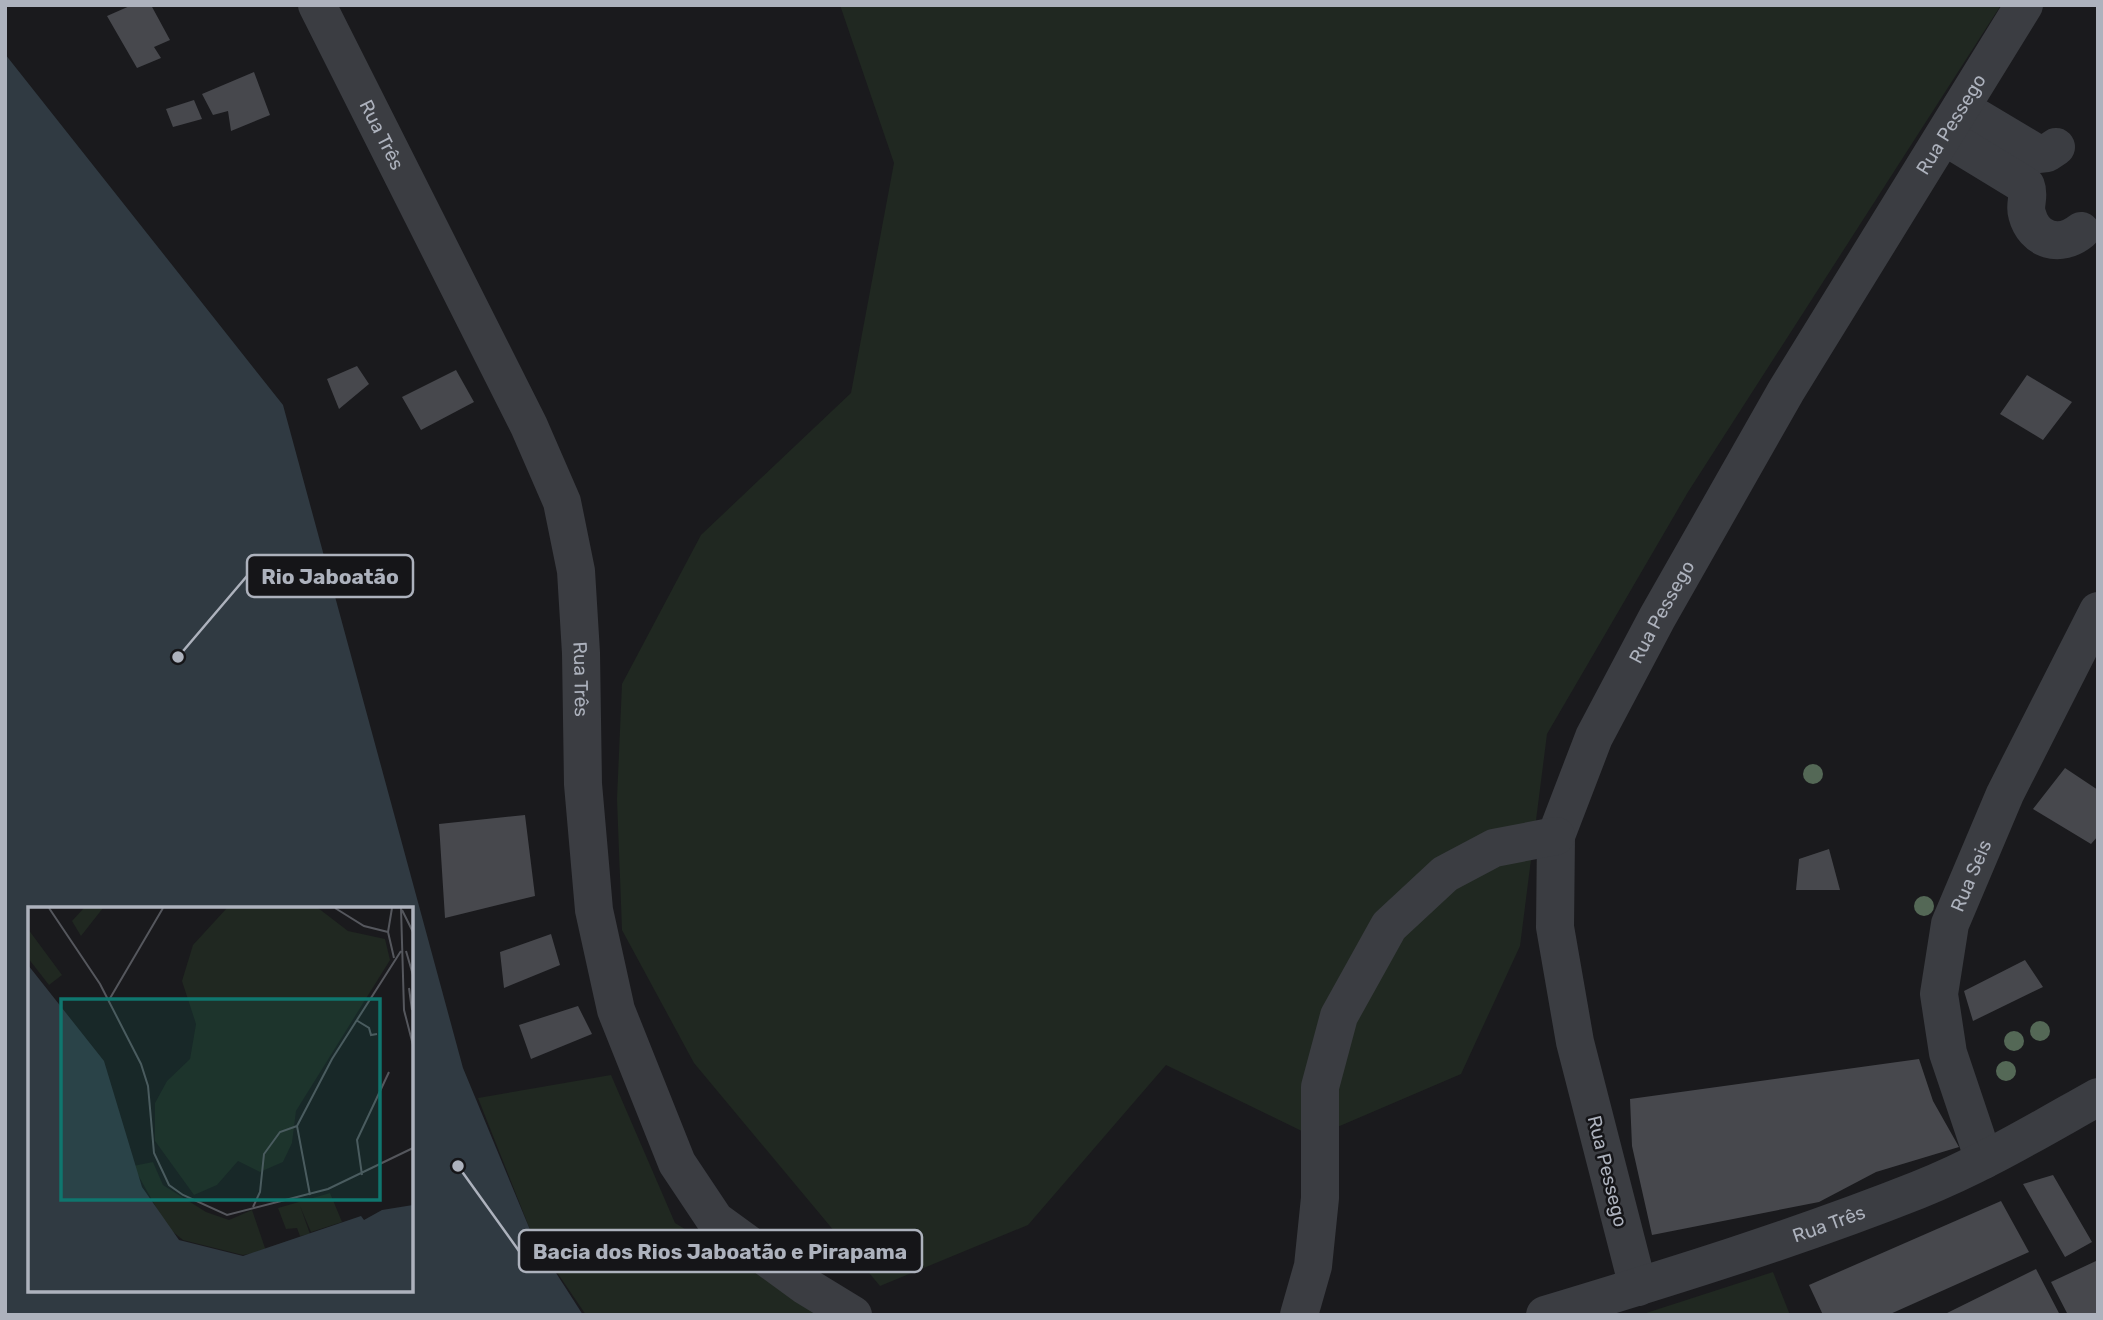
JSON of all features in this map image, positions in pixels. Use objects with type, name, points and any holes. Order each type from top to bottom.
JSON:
[{"type":"street","name":"Rua Três","points":[[317,5],[529,426],[562,502],[576,571],[581,653],[583,784],[594,910],[616,1010],[677,1163],[715,1220],[804,1285],[853,1315]]},
{"type":"street","name":"Rua Pessego","points":[[1638,1287],[1575,1041],[1555,927],[1556,836],[1594,737],[1657,618],[1786,391],[2024,5]]},
{"type":"street","points":[[1952,122],[2038,154],[2047,153],[2056,147]]},
{"type":"street","points":[[1952,122],[2026,186],[2029,193],[2026,211],[2032,227],[2041,236],[2056,241],[2071,238],[2081,231]]},
{"type":"street","name":"Rua Seis","points":[[1984,1160],[1948,1053],[1939,994],[1950,924],[2005,794],[2098,611]]},
{"type":"street","points":[[1299,1315],[1313,1266],[1320,1198],[1320,1087],[1339,1016],[1389,926],[1445,874],[1494,848],[1556,836]]},
{"type":"street","name":"Rua Três","points":[[1545,1315],[1761,1247],[1920,1189],[1984,1160],[2098,1097]]},
{"type":"shaded area","points":[[840,5],[2001,5],[1688,492],[1547,734],[1520,946],[1461,1074],[1314,1137],[1166,1065],[1028,1225],[880,1286],[694,1063],[622,930],[617,799],[622,684],[701,535],[851,393],[894,163]]},
{"type":"shaded area","points":[[5,54],[283,405],[463,1068],[533,1237],[583,1315],[5,1315]]},
{"type":"shaded area","points":[[611,1075],[675,1223],[767,1279],[818,1315],[586,1315],[533,1237],[478,1098]]},
{"type":"shaded area","points":[[1773,1272],[1790,1315],[1640,1315]]},
{"type":"building","points":[[132,5],[151,5],[170,40],[154,47],[161,58],[137,68],[107,16]]},
{"type":"building","points":[[254,72],[270,115],[231,131],[228,111],[213,115],[202,94]]},
{"type":"building","points":[[194,100],[202,119],[173,127],[166,109]]},
{"type":"building","points":[[357,366],[369,384],[339,409],[327,379]]},
{"type":"building","points":[[456,370],[474,402],[421,430],[402,397]]},
{"type":"building","points":[[2027,375],[2072,402],[2043,440],[2000,414]]},
{"type":"building","points":[[2065,768],[2098,790],[2098,836],[2091,844],[2033,809]]},
{"type":"building","points":[[525,815],[535,896],[445,918],[439,824]]},
{"type":"building","points":[[1829,849],[1840,890],[1796,890],[1799,859]]},
{"type":"building","points":[[551,934],[560,965],[504,988],[500,952]]},
{"type":"building","points":[[2025,960],[2043,987],[1973,1021],[1964,991]]},
{"type":"building","points":[[578,1006],[592,1034],[531,1059],[519,1025]]},
{"type":"building","points":[[1919,1059],[1933,1101],[1959,1147],[1876,1172],[1819,1202],[1652,1235],[1632,1146],[1630,1099]]},
{"type":"building","points":[[2053,1175],[2092,1242],[2065,1257],[2023,1184]]},
{"type":"building","points":[[2001,1201],[2029,1252],[1888,1315],[1823,1315],[1809,1285]]},
{"type":"building","points":[[2096,1261],[2098,1315],[2068,1315],[2051,1282]]},
{"type":"building","points":[[2036,1269],[2060,1315],[1943,1315]]},
{"type":"place","name":"Rio Jaboatão","points":[[178,657]]},
{"type":"place","name":"Bacia dos Rios Jaboatão e Pirapama","points":[[458,1166]]}]
